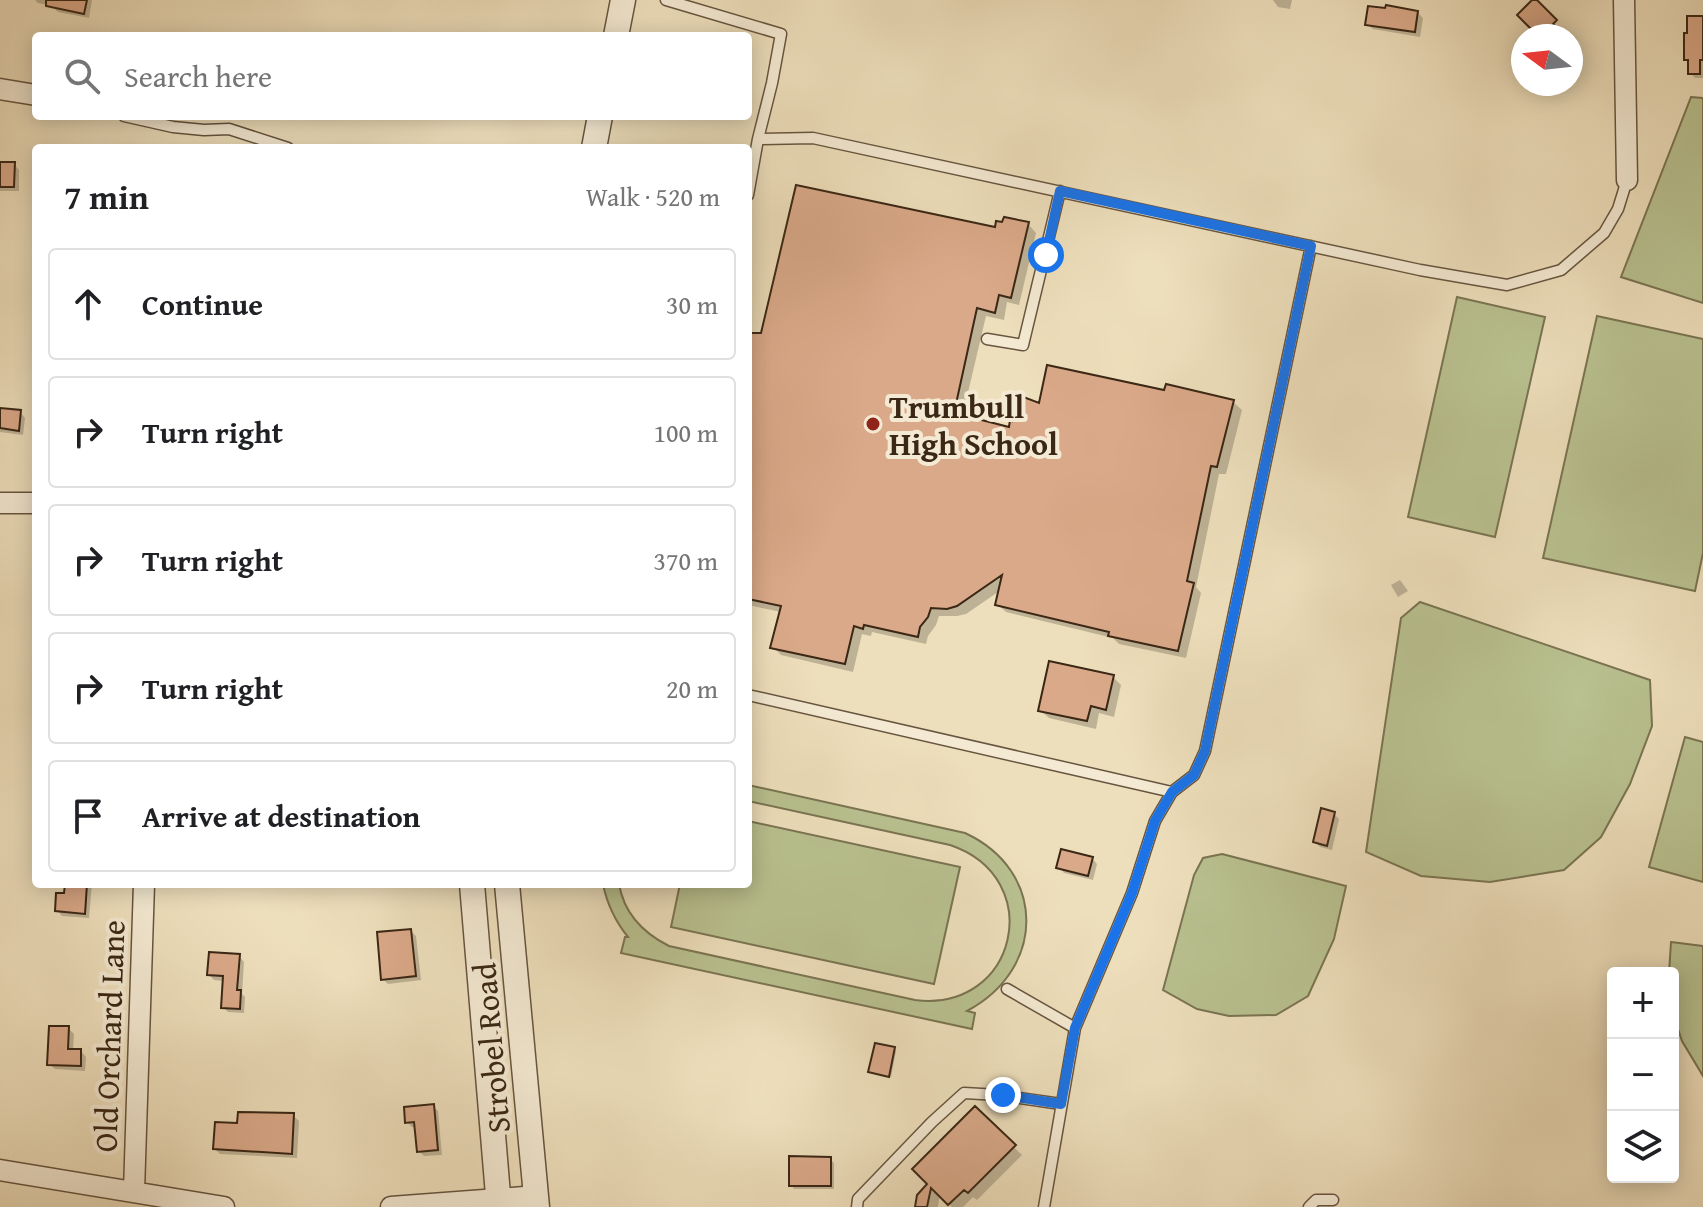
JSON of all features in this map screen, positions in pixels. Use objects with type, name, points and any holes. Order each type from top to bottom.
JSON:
[{"type":"street","points":[[617,32],[623,0]]},
{"type":"street","points":[[1624,0],[1627,180]]},
{"type":"street","points":[[0,89],[32,94]]},
{"type":"street","points":[[595,144],[599,120]]},
{"type":"street","points":[[0,503],[32,503]]},
{"type":"street","name":"Old Orchard Lane","points":[[134,1191],[144,888]]},
{"type":"street","name":"Strobel Road","points":[[472,888],[499,1203]]},
{"type":"street","name":"Strobel Road","points":[[507,888],[537,1201]]},
{"type":"street","points":[[0,1170],[224,1207]]},
{"type":"street","points":[[391,1207],[537,1201]]},
{"type":"lane","points":[[666,0],[781,34],[752,173]]},
{"type":"lane","points":[[142,120],[173,127],[229,129],[276,144]]},
{"type":"lane","points":[[758,139],[813,138],[1420,270],[1507,285],[1561,270],[1583,252],[1604,233],[1618,209],[1627,180]]},
{"type":"lane","points":[[987,339],[1023,345],[1060,191]]},
{"type":"lane","points":[[1044,1207],[1075,1028],[1132,893],[1155,821],[1172,792],[1194,775],[1205,751],[1311,246]]},
{"type":"lane","points":[[752,696],[1172,792]]},
{"type":"lane","points":[[1007,989],[1075,1028]]},
{"type":"lane","points":[[857,1207],[858,1199],[964,1093],[1003,1095],[1061,1104]]},
{"type":"lane","points":[[1309,1207],[1316,1200],[1333,1200]]},
{"type":"green space","points":[[1691,97],[1703,98],[1703,303],[1621,277]]},
{"type":"green space","points":[[1457,297],[1545,317],[1495,537],[1408,517]]},
{"type":"green space","points":[[1597,316],[1703,339],[1703,553],[1695,591],[1543,558]]},
{"type":"green space","points":[[1420,602],[1650,680],[1652,726],[1630,784],[1601,837],[1564,870],[1490,882],[1421,876],[1366,852],[1401,618]]},
{"type":"green space","points":[[1685,737],[1703,742],[1703,882],[1649,867]]},
{"type":"green space","points":[[752,786],[965,833],[992,850],[1011,871],[1022,895],[1026,920],[1023,946],[1012,971],[993,993],[967,1011],[975,1013],[972,1029],[621,953],[625,937],[628,937],[612,912],[604,888],[620,888],[625,904],[636,921],[669,946],[915,1000],[950,998],[977,986],[997,965],[1008,940],[1009,912],[1000,885],[981,862],[950,845],[752,802]]},
{"type":"green space","points":[[752,822],[960,867],[934,984],[671,927],[679,888],[752,888]]},
{"type":"green space","points":[[1222,854],[1346,886],[1334,939],[1308,996],[1276,1015],[1229,1016],[1197,1009],[1163,990],[1194,875],[1203,858]]},
{"type":"green space","points":[[1671,942],[1703,946],[1703,1076],[1679,1032],[1679,967],[1669,967]]},
{"type":"building","points":[[46,0],[87,0],[84,14],[46,6]]},
{"type":"building","points":[[1532,0],[1537,0],[1557,20],[1553,24],[1526,24],[1517,15]]},
{"type":"building","points":[[1386,5],[1418,11],[1415,32],[1365,25],[1368,6],[1385,8]]},
{"type":"building","points":[[1687,16],[1703,16],[1700,74],[1688,74],[1688,60],[1684,60]]},
{"type":"building","points":[[0,162],[15,162],[14,187],[0,187]]},
{"type":"building","name":"Trumbull High School","points":[[796,185],[995,227],[996,221],[1002,222],[1004,217],[1029,222],[1011,298],[999,295],[995,313],[977,308],[954,413],[1009,427],[1016,399],[1021,396],[1039,403],[1047,365],[1164,390],[1166,384],[1234,400],[1217,467],[1211,466],[1187,581],[1194,583],[1178,651],[1108,636],[1109,632],[995,605],[1002,575],[957,606],[931,608],[918,637],[864,625],[863,629],[854,626],[845,664],[770,648],[781,606],[752,600],[752,333],[761,333]]},
{"type":"building","points":[[0,408],[21,410],[19,431],[0,428]]},
{"type":"building","points":[[1049,661],[1114,675],[1106,710],[1091,706],[1087,721],[1038,711]]},
{"type":"building","points":[[1321,808],[1335,812],[1327,846],[1313,842]]},
{"type":"building","points":[[1061,849],[1093,857],[1088,876],[1056,868]]},
{"type":"building","points":[[65,888],[87,888],[85,914],[55,911],[56,893],[64,893]]},
{"type":"building","points":[[411,929],[416,976],[381,980],[377,932]]},
{"type":"building","points":[[209,952],[240,954],[237,990],[241,990],[240,1009],[221,1008],[223,976],[207,975]]},
{"type":"building","points":[[49,1026],[69,1026],[68,1049],[81,1049],[81,1066],[47,1065]]},
{"type":"building","points":[[875,1043],[895,1047],[889,1077],[868,1072]]},
{"type":"building","points":[[434,1104],[438,1150],[417,1152],[414,1122],[405,1123],[404,1107]]},
{"type":"building","points":[[975,1106],[1016,1145],[968,1193],[964,1190],[948,1205],[931,1188],[927,1207],[915,1207],[917,1195],[927,1184],[912,1169]]},
{"type":"building","points":[[238,1112],[294,1113],[292,1154],[213,1149],[215,1122],[237,1123]]},
{"type":"building","points":[[789,1156],[831,1157],[831,1186],[789,1186]]},
{"type":"place","name":"Trumbull High School","points":[[873,424]]},
{"type":"route","points":[[1003,1095],[1061,1104],[1075,1028],[1132,893],[1155,821],[1172,792],[1194,775],[1205,751],[1311,246],[1060,191],[1046,255]]}]
